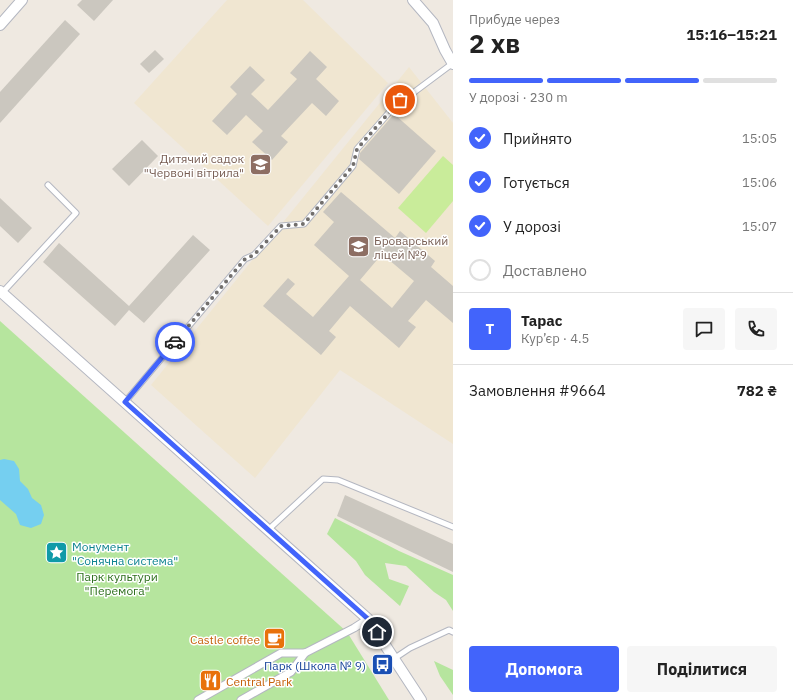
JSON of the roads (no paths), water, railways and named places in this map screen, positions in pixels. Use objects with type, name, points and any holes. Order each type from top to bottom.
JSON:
[{"type":"street","points":[[0,25],[22,0]]},
{"type":"street","points":[[413,0],[433,23],[453,64]]},
{"type":"street","points":[[1,292],[368,619],[395,658],[421,700]]},
{"type":"street","points":[[241,700],[291,672],[305,653],[354,628],[368,619]]},
{"type":"street","points":[[198,700],[281,653],[305,653]]},
{"type":"lane","points":[[125,402],[245,259],[254,255],[281,226],[304,224],[353,166],[357,149],[400,100],[413,93],[453,64]]},
{"type":"lane","points":[[1,292],[76,212],[48,185]]},
{"type":"lane","points":[[268,530],[323,479],[338,480],[453,527]]},
{"type":"lane","points":[[395,658],[410,648],[449,630],[453,632]]},
{"type":"water","points":[[4,459],[14,461],[19,469],[20,481],[28,489],[32,498],[41,505],[44,515],[41,524],[31,528],[20,525],[16,514],[0,500],[0,460]]},
{"type":"place","name":"Дитячий садок \"Червоні вітрила\"","points":[[260,165]]},
{"type":"place","name":"Броварський ліцей №9","points":[[358,247]]},
{"type":"place","name":"Монумент \"Сонячна система\"","points":[[56,553]]},
{"type":"place","name":"Castle coffee","points":[[275,639]]},
{"type":"place","name":"Парк (Школа № 9)","points":[[382,665]]},
{"type":"place","name":"Central Park","points":[[210,681]]},
{"type":"park label","name":"Парк культури \"Перемога\"","points":[[117,583]]}]
